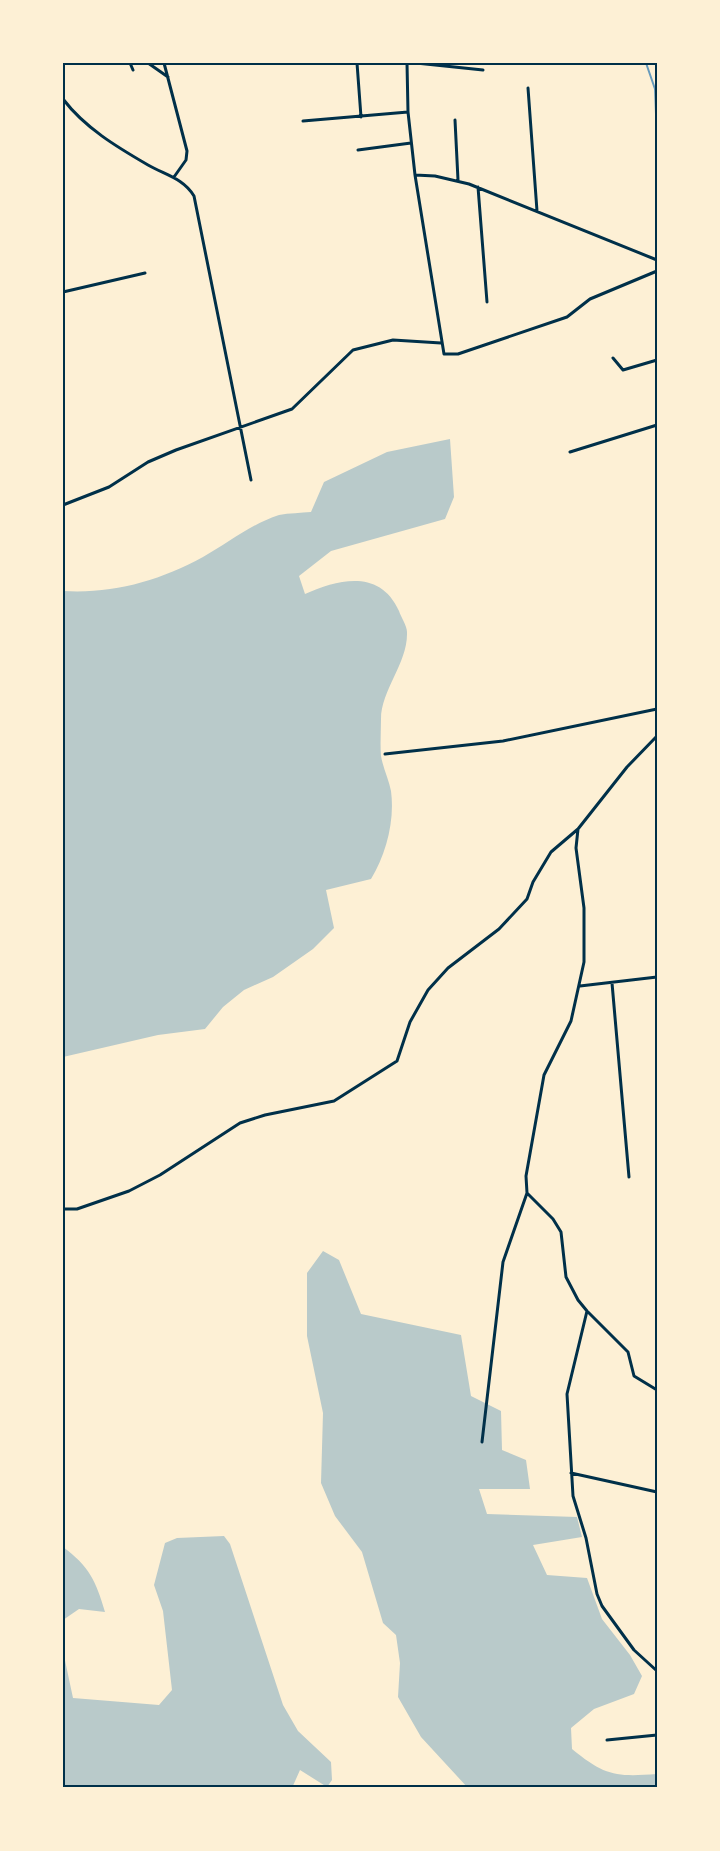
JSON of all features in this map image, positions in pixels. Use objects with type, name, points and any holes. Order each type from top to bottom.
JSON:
[{"type":"street","points":[[130,63],[133,70]]},
{"type":"street","points":[[148,63],[168,77]]},
{"type":"street","points":[[164,63],[187,151],[186,160],[174,177]]},
{"type":"street","points":[[357,63],[361,117]]},
{"type":"street","points":[[407,63],[408,112],[415,175],[444,354],[447,356],[543,327],[567,317],[591,299],[657,271]]},
{"type":"street","points":[[416,63],[483,70]]},
{"type":"street","points":[[528,88],[537,211]]},
{"type":"street","points":[[63,99],[79,116],[113,144],[174,177],[189,188],[198,204],[239,428],[251,480]]},
{"type":"street","points":[[303,121],[408,112]]},
{"type":"street","points":[[455,120],[458,180]]},
{"type":"street","points":[[358,150],[411,143]]},
{"type":"street","points":[[415,175],[458,180],[478,187],[657,260]]},
{"type":"street","points":[[478,187],[487,302]]},
{"type":"street","points":[[63,292],[145,273]]},
{"type":"street","points":[[63,505],[109,487],[148,462],[292,409],[353,351],[393,340],[441,343]]},
{"type":"street","points":[[613,358],[623,370],[657,360]]},
{"type":"street","points":[[570,452],[657,425]]},
{"type":"street","points":[[385,754],[503,741],[657,709]]},
{"type":"street","points":[[63,1209],[86,1206],[129,1191],[160,1175],[240,1123],[265,1115],[334,1101],[398,1061],[410,1022],[428,990],[448,968],[499,929],[527,898],[533,882],[551,852],[578,829],[627,767],[657,736]]},
{"type":"street","points":[[482,1442],[503,1262],[527,1193],[526,1162],[544,1075],[567,1031],[580,986],[584,962],[584,908],[577,857],[578,829]]},
{"type":"street","points":[[580,986],[657,977]]},
{"type":"street","points":[[612,983],[629,1177]]},
{"type":"street","points":[[527,1193],[554,1219],[561,1232],[566,1277],[578,1300],[628,1352],[634,1376],[657,1390]]},
{"type":"street","points":[[587,1311],[567,1394],[573,1496],[586,1538],[597,1594],[617,1629],[634,1650],[657,1671]]},
{"type":"street","points":[[571,1473],[657,1492]]},
{"type":"street","points":[[607,1740],[657,1735]]},
{"type":"shaded area","points":[[450,439],[454,497],[445,519],[331,551],[299,576],[305,594],[331,584],[358,581],[370,583],[391,598],[407,630],[403,655],[382,708],[381,756],[391,791],[392,814],[385,848],[371,879],[326,890],[334,928],[313,949],[273,977],[244,990],[223,1007],[205,1029],[158,1035],[63,1057],[63,591],[118,588],[170,573],[269,519],[283,514],[311,512],[324,482],[387,452]]},
{"type":"shaded area","points":[[323,1251],[339,1260],[361,1314],[461,1335],[471,1396],[501,1411],[502,1450],[526,1460],[530,1489],[479,1489],[487,1514],[577,1517],[582,1537],[533,1545],[547,1575],[587,1578],[602,1619],[630,1655],[642,1676],[634,1694],[594,1709],[571,1728],[572,1749],[593,1765],[612,1773],[657,1774],[657,1788],[468,1788],[421,1737],[398,1697],[400,1663],[396,1635],[383,1623],[362,1552],[335,1516],[321,1483],[323,1413],[307,1336],[307,1273]]},
{"type":"shaded area","points":[[224,1536],[230,1544],[283,1705],[298,1731],[331,1762],[332,1780],[327,1787],[300,1770],[292,1788],[63,1788],[63,1651],[73,1698],[159,1705],[172,1690],[163,1611],[154,1585],[165,1543],[177,1538]]},
{"type":"shaded area","points":[[63,1547],[90,1575],[105,1612],[79,1609],[63,1620]]},
{"type":"waterway","points":[[646,63],[655,89],[657,139]]}]
